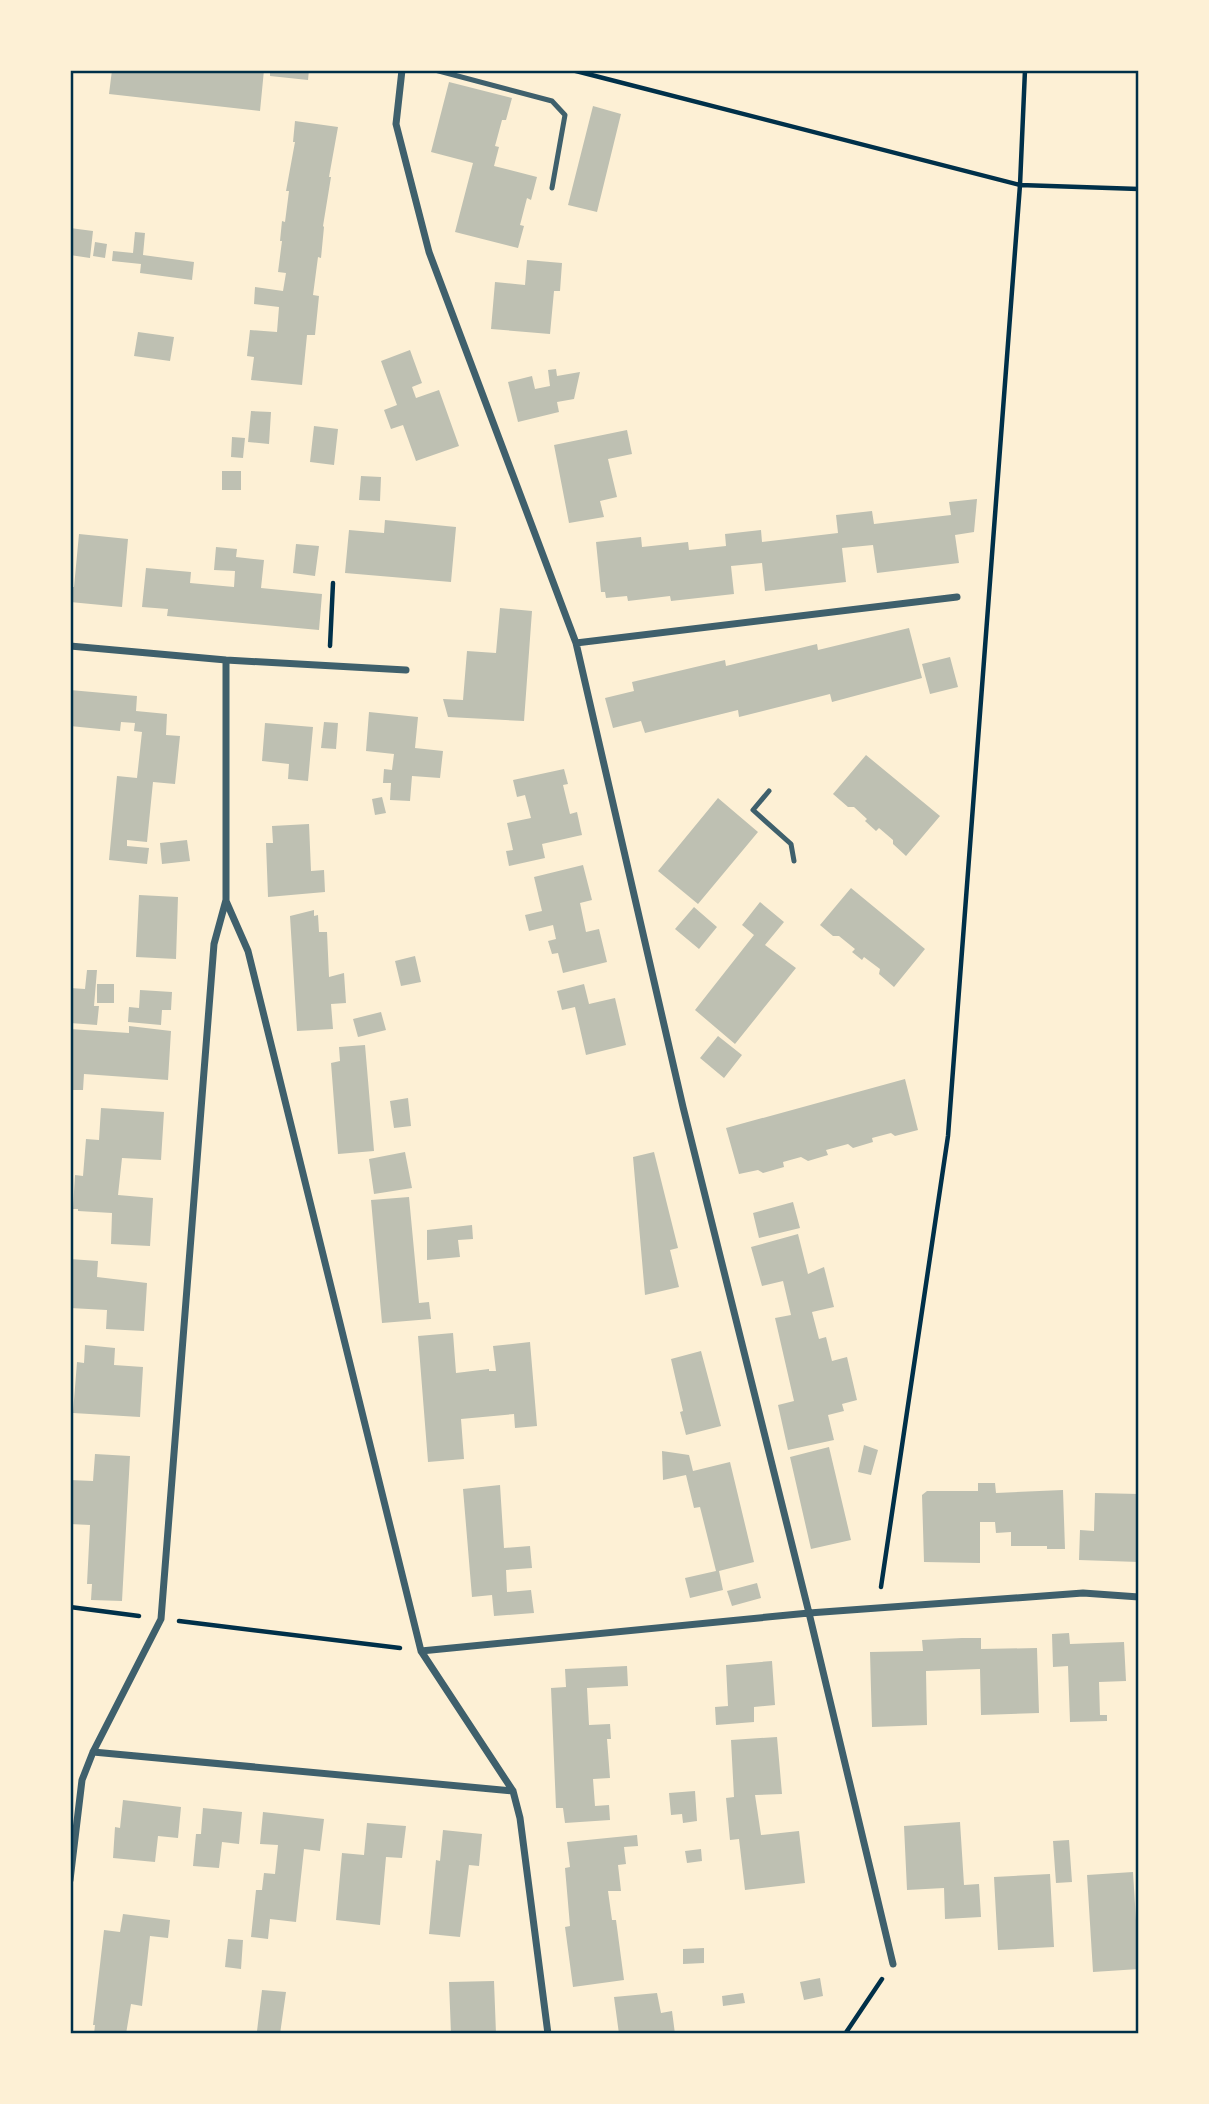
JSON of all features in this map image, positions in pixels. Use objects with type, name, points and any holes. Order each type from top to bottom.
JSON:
[{"type":"street","points":[[402,70],[396,124],[429,252],[576,643],[683,1107],[893,1964]]},
{"type":"street","points":[[576,643],[957,597]]},
{"type":"street","points":[[70,646],[226,660],[406,670]]},
{"type":"street","points":[[70,1880],[82,1780],[93,1752],[161,1619],[214,944],[226,900],[226,660]]},
{"type":"street","points":[[226,900],[248,951],[421,1651],[513,1791],[520,1818],[548,2034]]},
{"type":"street","points":[[421,1651],[809,1613],[1083,1593],[1139,1597]]},
{"type":"street","points":[[93,1752],[513,1791]]},
{"type":"lane","points":[[435,70],[552,101],[565,115],[552,188]]},
{"type":"lane","points":[[769,791],[753,810],[791,844],[794,861]]},
{"type":"path","points":[[572,70],[1020,185],[1139,189]]},
{"type":"path","points":[[878,1608],[948,1136],[1020,185],[1025,70]]},
{"type":"path","points":[[328,664],[333,583]]},
{"type":"path","points":[[70,1607],[421,1651]]},
{"type":"path","points":[[845,2034],[893,1964]]},
{"type":"building","points":[[112,70],[264,70],[260,111],[109,94]]},
{"type":"building","points":[[270,70],[309,70],[308,80],[270,76]]},
{"type":"building","points":[[449,82],[512,98],[495,146],[499,147],[494,166],[537,177],[531,200],[527,198],[520,225],[524,226],[518,248],[455,232],[473,163],[431,152]]},
{"type":"building","points":[[593,106],[621,114],[597,212],[568,205]]},
{"type":"building","points":[[295,121],[338,127],[329,177],[321,258],[318,257],[313,295],[319,296],[315,335],[307,335],[302,385],[251,380],[254,357],[247,356],[250,330],[277,332],[279,307],[254,304],[255,287],[283,291],[286,273],[278,272],[280,241],[289,191],[286,191],[295,142]]},
{"type":"building","points":[[70,228],[93,231],[90,258],[70,255]]},
{"type":"building","points":[[135,232],[145,233],[143,255],[194,262],[192,280],[140,273],[141,264],[112,261],[113,251],[133,253]]},
{"type":"building","points":[[95,242],[107,244],[105,258],[93,256]]},
{"type":"building","points":[[527,260],[562,263],[560,291],[554,291],[550,334],[491,329],[495,282],[525,285]]},
{"type":"building","points":[[138,332],[174,337],[170,361],[134,356]]},
{"type":"building","points":[[410,350],[422,383],[412,387],[416,398],[439,390],[459,446],[416,461],[403,425],[391,429],[384,410],[397,405],[381,361]]},
{"type":"building","points":[[556,369],[557,376],[580,372],[574,399],[557,402],[559,412],[518,422],[508,382],[532,376],[535,389],[550,386],[548,370]]},
{"type":"building","points":[[251,411],[271,412],[269,444],[248,442]]},
{"type":"building","points":[[314,426],[338,429],[334,465],[310,462]]},
{"type":"building","points":[[627,430],[632,454],[608,459],[617,497],[600,501],[604,517],[569,523],[554,445]]},
{"type":"building","points":[[232,437],[245,438],[243,458],[231,457]]},
{"type":"building","points":[[222,471],[241,471],[241,490],[222,490]]},
{"type":"building","points":[[361,476],[381,477],[380,501],[359,500]]},
{"type":"building","points":[[977,499],[974,532],[955,535],[959,563],[877,573],[873,545],[842,548],[846,582],[765,591],[762,563],[731,566],[734,594],[671,601],[670,596],[628,601],[627,596],[606,598],[605,592],[601,592],[596,542],[641,537],[642,547],[688,542],[689,550],[726,546],[725,534],[761,530],[762,542],[838,533],[836,515],[872,511],[874,524],[951,515],[949,502]]},
{"type":"building","points":[[385,520],[456,527],[451,582],[345,573],[349,530],[384,533]]},
{"type":"building","points":[[79,534],[128,539],[122,607],[70,602]]},
{"type":"building","points":[[296,544],[319,546],[315,576],[293,573]]},
{"type":"building","points":[[216,547],[237,549],[236,557],[264,560],[261,588],[322,594],[319,630],[167,616],[168,609],[142,607],[146,568],[191,572],[190,583],[234,587],[235,571],[214,570]]},
{"type":"building","points":[[500,608],[532,611],[524,721],[448,717],[443,699],[463,700],[467,651],[496,653]]},
{"type":"building","points":[[909,628],[922,678],[832,702],[830,694],[739,717],[738,710],[645,733],[641,721],[613,728],[605,698],[634,691],[632,682],[725,660],[726,666],[817,644],[818,650]]},
{"type":"building","points":[[950,657],[958,687],[930,694],[922,664]]},
{"type":"building","points":[[70,690],[137,696],[136,711],[167,714],[166,735],[180,736],[175,784],[153,782],[147,842],[127,840],[127,846],[149,848],[147,864],[109,860],[117,776],[137,778],[142,732],[134,731],[135,723],[121,722],[120,731],[70,726]]},
{"type":"building","points":[[369,712],[418,717],[415,748],[443,751],[440,778],[412,776],[410,801],[390,800],[391,783],[383,783],[384,769],[392,770],[394,754],[366,751]]},
{"type":"building","points":[[324,722],[338,723],[336,749],[321,748]]},
{"type":"building","points":[[265,723],[313,727],[308,781],[288,779],[289,764],[262,761]]},
{"type":"building","points":[[866,755],[940,816],[906,856],[879,828],[876,831],[854,807],[848,807],[833,794]]},
{"type":"building","points":[[564,769],[568,784],[563,785],[570,814],[577,812],[582,835],[542,844],[545,858],[509,866],[506,851],[513,850],[507,823],[531,818],[525,795],[517,797],[513,780]]},
{"type":"building","points":[[382,797],[386,813],[375,815],[372,799]]},
{"type":"building","points":[[718,798],[758,832],[698,904],[658,871]]},
{"type":"building","points":[[309,824],[311,871],[324,870],[325,892],[268,897],[266,843],[273,843],[272,826]]},
{"type":"building","points":[[187,840],[190,861],[162,864],[160,843]]},
{"type":"building","points":[[583,865],[592,900],[580,903],[586,932],[599,929],[607,962],[563,973],[558,953],[552,954],[548,941],[556,939],[553,925],[529,931],[525,915],[542,911],[534,877]]},
{"type":"building","points":[[851,888],[925,949],[894,987],[879,974],[880,969],[864,957],[862,960],[852,952],[855,949],[820,925]]},
{"type":"building","points":[[139,895],[178,897],[176,959],[136,957]]},
{"type":"building","points":[[760,902],[784,922],[765,945],[796,968],[735,1044],[695,1010],[754,935],[742,925]]},
{"type":"building","points":[[694,907],[717,927],[699,949],[675,929]]},
{"type":"building","points":[[314,910],[314,916],[318,915],[319,932],[327,932],[329,977],[344,973],[346,1003],[331,1004],[333,1029],[297,1031],[290,916]]},
{"type":"building","points":[[415,956],[421,982],[401,986],[395,961]]},
{"type":"building","points":[[87,970],[97,970],[94,1006],[99,1006],[97,1025],[70,1023],[70,988],[85,989]]},
{"type":"building","points":[[97,984],[114,984],[114,1003],[97,1003]]},
{"type":"building","points":[[584,984],[589,1004],[615,998],[626,1045],[586,1055],[575,1007],[562,1010],[557,991]]},
{"type":"building","points":[[140,990],[172,992],[171,1010],[162,1010],[161,1025],[128,1022],[129,1007],[139,1008]]},
{"type":"building","points":[[381,1012],[386,1030],[358,1037],[353,1019]]},
{"type":"building","points":[[129,1026],[171,1031],[168,1080],[84,1074],[83,1090],[70,1090],[70,1029],[129,1033]]},
{"type":"building","points":[[718,1036],[742,1055],[724,1078],[700,1058]]},
{"type":"building","points":[[365,1045],[374,1151],[338,1154],[331,1063],[340,1061],[339,1047]]},
{"type":"building","points":[[905,1079],[918,1130],[872,1138],[873,1142],[853,1148],[848,1144],[826,1150],[828,1155],[808,1161],[801,1157],[783,1162],[784,1167],[763,1173],[758,1170],[739,1174],[726,1128]]},
{"type":"building","points":[[408,1098],[411,1126],[394,1128],[390,1101]]},
{"type":"building","points":[[101,1108],[164,1112],[161,1160],[122,1158],[118,1195],[153,1198],[150,1246],[111,1244],[112,1213],[73,1209],[75,1175],[83,1176],[86,1139],[99,1140]]},
{"type":"building","points":[[405,1152],[412,1188],[374,1194],[369,1159]]},
{"type":"building","points":[[654,1152],[678,1248],[670,1250],[679,1287],[645,1295],[633,1157]]},
{"type":"building","points":[[409,1197],[419,1303],[429,1302],[431,1319],[382,1323],[371,1200]]},
{"type":"building","points":[[793,1202],[800,1228],[759,1238],[753,1213]]},
{"type":"building","points":[[472,1225],[473,1239],[458,1240],[460,1257],[427,1260],[427,1230]]},
{"type":"building","points":[[798,1234],[808,1274],[824,1267],[834,1307],[812,1312],[819,1339],[826,1337],[832,1361],[847,1357],[857,1400],[842,1404],[844,1411],[828,1415],[834,1440],[788,1450],[778,1405],[794,1401],[775,1318],[791,1315],[783,1281],[762,1286],[751,1247]]},
{"type":"building","points":[[70,1259],[98,1261],[97,1277],[147,1283],[144,1331],[106,1329],[107,1310],[70,1308]]},
{"type":"building","points":[[453,1333],[456,1373],[489,1369],[496,1371],[493,1346],[530,1342],[537,1426],[515,1428],[514,1414],[461,1419],[464,1459],[428,1462],[418,1336]]},
{"type":"building","points":[[85,1345],[115,1348],[114,1365],[143,1367],[140,1417],[73,1413],[77,1362],[84,1363]]},
{"type":"building","points":[[701,1351],[721,1426],[686,1435],[671,1359]]},
{"type":"building","points":[[864,1445],[878,1450],[871,1475],[858,1472]]},
{"type":"building","points":[[829,1447],[851,1540],[811,1549],[790,1457]]},
{"type":"building","points":[[662,1451],[689,1455],[693,1471],[730,1462],[754,1562],[719,1571],[723,1590],[690,1598],[685,1578],[716,1571],[700,1507],[694,1508],[686,1475],[663,1480]]},
{"type":"building","points":[[95,1454],[130,1456],[122,1601],[91,1600],[92,1584],[87,1584],[90,1525],[70,1524],[70,1480],[93,1481]]},
{"type":"building","points":[[978,1483],[995,1483],[996,1493],[1063,1490],[1065,1549],[1011,1546],[1011,1532],[996,1533],[995,1522],[980,1522],[980,1563],[924,1562],[922,1495],[927,1491],[978,1491]]},
{"type":"building","points":[[500,1485],[504,1548],[530,1546],[532,1568],[506,1570],[507,1592],[531,1590],[534,1613],[494,1616],[492,1595],[472,1597],[463,1489]]},
{"type":"building","points":[[1095,1493],[1139,1494],[1139,1562],[1079,1560],[1080,1530],[1094,1531]]},
{"type":"building","points":[[757,1583],[761,1598],[732,1606],[727,1591]]},
{"type":"building","points":[[1069,1633],[1070,1644],[1124,1642],[1126,1681],[1099,1682],[1100,1715],[1107,1715],[1107,1721],[1070,1722],[1068,1666],[1053,1667],[1052,1634]]},
{"type":"building","points":[[981,1638],[981,1649],[1037,1648],[1039,1713],[981,1715],[980,1669],[926,1671],[927,1725],[872,1727],[870,1652],[923,1651],[922,1640]]},
{"type":"building","points":[[772,1661],[775,1705],[754,1707],[754,1722],[716,1725],[715,1707],[728,1706],[726,1665]]},
{"type":"building","points":[[627,1666],[628,1686],[587,1688],[589,1725],[610,1724],[611,1739],[607,1739],[610,1778],[593,1779],[595,1806],[609,1805],[610,1820],[565,1823],[563,1808],[556,1808],[551,1688],[566,1687],[565,1669]]},
{"type":"building","points":[[777,1737],[782,1794],[755,1795],[761,1835],[799,1831],[805,1883],[745,1890],[739,1839],[730,1840],[726,1798],[734,1797],[731,1740]]},
{"type":"building","points":[[695,1791],[697,1821],[683,1823],[682,1814],[671,1815],[669,1793]]},
{"type":"building","points":[[123,1800],[181,1807],[178,1838],[158,1836],[155,1862],[113,1858],[115,1827],[120,1828]]},
{"type":"building","points":[[203,1808],[242,1812],[239,1844],[222,1842],[219,1868],[193,1866],[196,1834],[201,1834]]},
{"type":"building","points":[[263,1812],[324,1819],[320,1851],[304,1849],[296,1922],[270,1919],[268,1939],[251,1937],[256,1890],[262,1890],[264,1873],[275,1874],[278,1845],[260,1844]]},
{"type":"building","points":[[960,1822],[964,1885],[979,1884],[981,1917],[945,1919],[944,1888],[907,1890],[904,1826]]},
{"type":"building","points":[[367,1823],[406,1826],[402,1858],[386,1857],[380,1925],[336,1920],[342,1853],[364,1855]]},
{"type":"building","points":[[443,1830],[482,1834],[479,1866],[469,1865],[460,1937],[429,1934],[436,1860],[440,1861]]},
{"type":"building","points":[[637,1835],[638,1846],[624,1847],[626,1864],[618,1865],[621,1891],[608,1891],[612,1920],[616,1920],[624,1980],[573,1987],[565,1927],[570,1926],[565,1868],[570,1867],[567,1842]]},
{"type":"building","points":[[1069,1840],[1072,1882],[1056,1883],[1053,1841]]},
{"type":"building","points":[[701,1849],[702,1861],[687,1863],[685,1851]]},
{"type":"building","points":[[1133,1872],[1139,1969],[1093,1972],[1087,1875]]},
{"type":"building","points":[[1050,1874],[1054,1947],[998,1950],[994,1877]]},
{"type":"building","points":[[123,1914],[170,1920],[168,1938],[150,1936],[142,2006],[131,2004],[126,2034],[94,2034],[104,1930],[120,1932]]},
{"type":"building","points":[[228,1939],[243,1940],[241,1969],[225,1967]]},
{"type":"building","points":[[704,1948],[704,1963],[683,1964],[683,1949]]},
{"type":"building","points":[[820,1978],[823,1996],[804,2000],[800,1982]]},
{"type":"building","points":[[494,1981],[496,2034],[451,2034],[449,1982]]},
{"type":"building","points":[[262,1990],[286,1992],[280,2034],[257,2031]]},
{"type":"building","points":[[657,1993],[661,2013],[672,2011],[675,2034],[619,2034],[614,1997]]},
{"type":"building","points":[[743,1993],[745,2003],[723,2006],[722,1996]]}]
